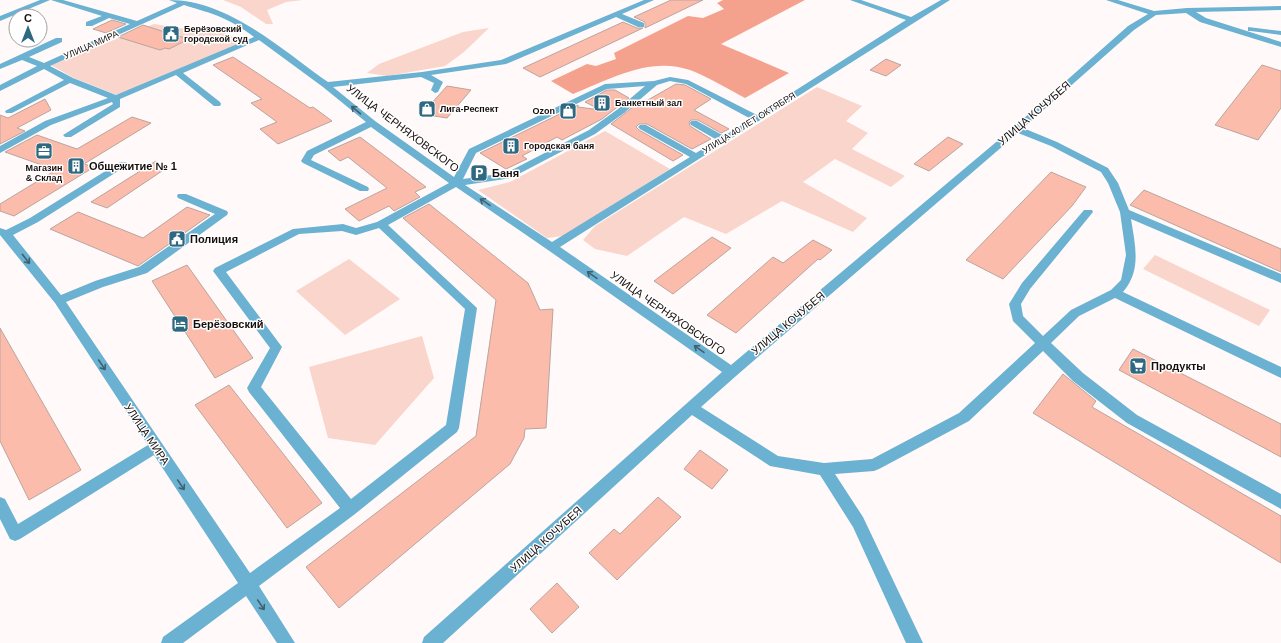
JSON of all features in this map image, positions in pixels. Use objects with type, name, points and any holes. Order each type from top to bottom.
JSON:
[{"type":"street","points":[[0,19],[46,0]]},
{"type":"street","points":[[55,0],[138,24]]},
{"type":"street","name":"УЛИЦА ЧЕРНЯХОВСКОГО","points":[[173,0],[220,13],[240,23],[326,85],[372,123],[456,183],[552,246],[731,372]]},
{"type":"street","name":"УЛИЦА МИРА","points":[[0,88],[44,66],[138,24],[188,4],[205,0]]},
{"type":"street","points":[[326,85],[422,74],[503,62],[618,15],[650,0]]},
{"type":"street","points":[[854,0],[912,20]]},
{"type":"street","name":"УЛИЦА 40 ЛЕТ ОКТЯБРЯ","points":[[552,246],[946,0]]},
{"type":"street","points":[[1110,0],[1154,13],[1188,10],[1281,8]]},
{"type":"street","points":[[1188,10],[1203,20],[1281,45]]},
{"type":"street","name":"УЛИЦА КОЧУБЕЯ","points":[[430,643],[731,372],[1017,129],[1131,28],[1154,13]]},
{"type":"street","points":[[618,15],[641,25]]},
{"type":"street","points":[[89,24],[108,16]]},
{"type":"street","points":[[1229,28],[1281,33]]},
{"type":"street","points":[[0,150],[48,123],[116,98],[261,37]]},
{"type":"street","points":[[0,67],[59,40]]},
{"type":"street","points":[[22,57],[44,66],[70,80],[116,98]]},
{"type":"street","points":[[177,72],[217,104]]},
{"type":"street","points":[[422,74],[439,82],[435,90]]},
{"type":"street","points":[[456,183],[472,151],[605,87],[654,83],[670,79],[688,82],[757,118]]},
{"type":"street","points":[[9,111],[70,80]]},
{"type":"street","points":[[350,509],[254,388],[276,347],[219,271],[297,231],[343,227],[356,232],[381,224],[456,183],[508,176],[592,132],[621,111],[654,83]]},
{"type":"street","points":[[68,135],[117,106],[116,98]]},
{"type":"street","points":[[364,189],[306,161],[310,153],[372,123]]},
{"type":"street","points":[[694,123],[724,140]]},
{"type":"street","points":[[643,127],[696,157]]},
{"type":"street","points":[[691,408],[775,462],[824,469],[874,465],[964,417],[1075,313],[1115,293],[1126,281],[1131,256],[1125,212],[1113,183],[1105,170],[1054,144],[1017,129]]},
{"type":"street","points":[[3,232],[34,220],[123,164]]},
{"type":"street","points":[[58,300],[99,284],[143,270],[223,213],[182,196]]},
{"type":"street","points":[[1088,212],[1026,286],[1015,304],[1017,318],[1078,377],[1132,419],[1281,502]]},
{"type":"street","points":[[1125,212],[1281,279]]},
{"type":"street","points":[[170,643],[350,509],[452,428],[471,308],[381,224]]},
{"type":"street","name":"УЛИЦА МИРА","points":[[3,232],[58,300],[287,643]]},
{"type":"street","points":[[1115,293],[1281,373]]},
{"type":"street","points":[[0,504],[15,534],[156,447]]},
{"type":"street","points":[[824,469],[858,522],[915,643]]},
{"type":"shaded area","points":[[223,0],[303,0],[286,2],[267,10],[273,24],[266,24],[241,7]]},
{"type":"shaded area","points":[[723,0],[805,0],[721,44],[789,73],[745,98],[697,73],[675,66],[645,67],[630,71],[573,94],[551,81],[587,64],[596,66],[616,59],[614,53],[688,16],[703,18],[724,9],[717,3]]},
{"type":"shaded area","points":[[154,24],[198,31],[214,27],[243,42],[117,95],[74,78],[51,65]]},
{"type":"shaded area","points":[[489,28],[464,52],[445,66],[387,76],[367,73],[379,64],[463,32]]},
{"type":"shaded area","points":[[817,87],[862,106],[846,121],[868,133],[852,149],[905,176],[891,187],[835,159],[803,182],[867,218],[853,232],[782,201],[726,234],[684,217],[627,256],[595,249],[583,240],[595,226]]},
{"type":"shaded area","points":[[605,131],[670,169],[563,236],[547,238],[478,190],[510,182]]},
{"type":"shaded area","points":[[1155,255],[1270,310],[1259,326],[1143,269]]},
{"type":"shaded area","points":[[349,259],[400,299],[345,335],[296,291]]},
{"type":"shaded area","points":[[422,336],[434,378],[375,445],[328,438],[309,367]]},
{"type":"building","points":[[671,0],[703,0],[645,28],[645,22],[634,17]]},
{"type":"building","points":[[112,20],[126,24],[106,33],[93,29]]},
{"type":"building","points":[[623,22],[637,28],[643,28],[540,77],[523,68]]},
{"type":"building","points":[[143,25],[189,39],[169,49],[165,48],[160,50],[118,37]]},
{"type":"building","points":[[233,57],[310,108],[313,107],[332,121],[278,144],[260,129],[277,122],[251,103],[262,99],[213,65]]},
{"type":"building","points":[[886,59],[901,65],[886,76],[870,70]]},
{"type":"building","points":[[1262,65],[1281,71],[1281,108],[1258,140],[1215,125]]},
{"type":"building","points":[[676,84],[685,85],[711,99],[694,110],[729,129],[721,133],[698,120],[691,120],[689,122],[690,126],[711,139],[692,149],[647,124],[639,124],[636,127],[683,155],[673,161],[611,124],[638,103],[639,105]]},
{"type":"building","points":[[447,86],[471,90],[447,118],[422,114]]},
{"type":"building","points":[[607,90],[615,90],[629,98],[602,119],[562,140],[557,137],[522,156],[527,159],[506,169],[480,153],[578,105],[578,107],[601,110],[585,102]]},
{"type":"building","points":[[45,99],[51,110],[17,128],[25,131],[0,144],[0,115],[8,118]]},
{"type":"building","name":"Общежитие № 1","points":[[132,117],[151,123],[84,164],[94,167],[14,216],[0,211],[0,204],[56,170],[5,152],[37,135],[77,149]]},
{"type":"building","points":[[360,137],[426,187],[415,192],[420,197],[394,211],[389,206],[359,221],[345,209],[387,188],[348,157],[340,161],[328,151]]},
{"type":"building","points":[[948,137],[963,144],[929,171],[914,164]]},
{"type":"building","points":[[156,161],[162,171],[107,208],[91,202]]},
{"type":"building","points":[[1051,172],[1086,187],[1072,206],[1003,279],[966,260]]},
{"type":"building","points":[[1144,190],[1281,249],[1281,272],[1130,205]]},
{"type":"building","points":[[429,204],[528,283],[540,310],[553,309],[546,428],[525,429],[524,438],[510,464],[339,608],[306,567],[476,436],[496,300],[403,218]]},
{"type":"building","points":[[187,207],[210,215],[138,266],[50,229],[78,212],[143,238]]},
{"type":"building","points":[[712,237],[731,248],[673,294],[654,281]]},
{"type":"building","points":[[813,240],[832,250],[820,260],[818,259],[736,333],[707,315],[773,257],[783,263]]},
{"type":"building","points":[[187,265],[253,358],[215,378],[152,281]]},
{"type":"building","points":[[0,328],[81,470],[29,500],[0,441]]},
{"type":"building","points":[[1133,349],[1281,424],[1281,457],[1119,370]]},
{"type":"building","points":[[1063,374],[1096,401],[1092,407],[1281,516],[1281,563],[1033,413]]},
{"type":"building","points":[[229,385],[322,503],[287,528],[195,405]]},
{"type":"building","points":[[700,450],[728,470],[712,489],[684,469]]},
{"type":"building","points":[[658,497],[681,517],[617,580],[589,553],[614,529],[620,534]]},
{"type":"building","points":[[557,583],[579,607],[552,633],[530,609]]},
{"type":"place","name":"Берёзовский городской суд","points":[[171,34]]},
{"type":"place","name":"Банкетный зал","points":[[602,103]]},
{"type":"place","name":"Лига-Респект","points":[[427,109]]},
{"type":"place","name":"Ozon","points":[[568,111]]},
{"type":"place","name":"Городская баня","points":[[511,146]]},
{"type":"place","name":"Магазин & Склад","points":[[44,151]]},
{"type":"place","name":"Общежитие № 1","points":[[76,166]]},
{"type":"place","name":"Баня","points":[[479,173]]},
{"type":"place","name":"Полиция","points":[[177,239]]},
{"type":"place","name":"Берёзовский","points":[[180,324]]},
{"type":"place","name":"Продукты","points":[[1138,366]]}]
